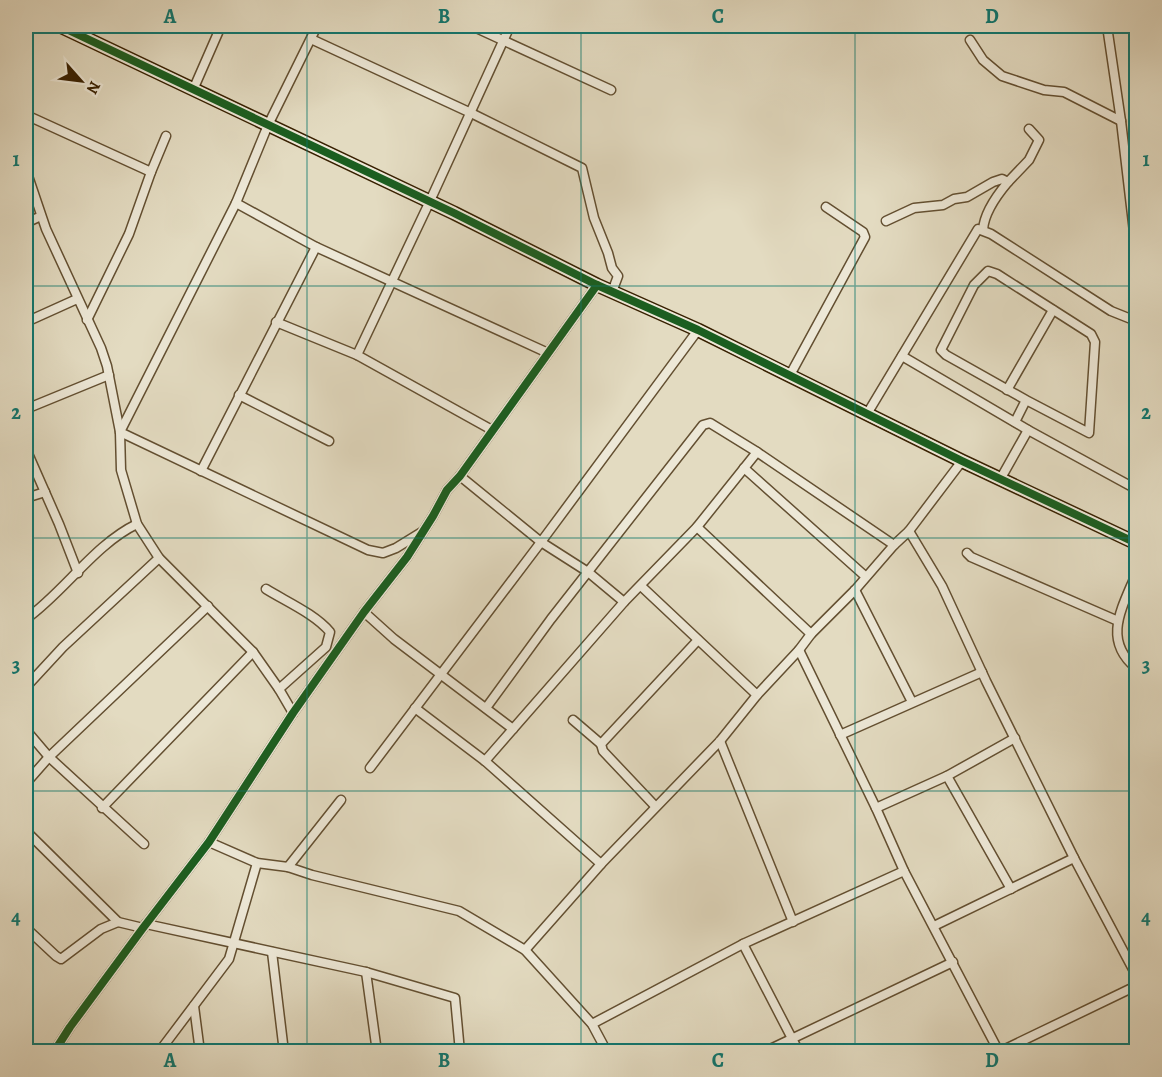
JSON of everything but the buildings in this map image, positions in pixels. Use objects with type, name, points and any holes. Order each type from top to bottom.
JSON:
[{"type":"street","points":[[60,26],[430,201],[597,285],[698,330],[867,414],[1137,543]]},
{"type":"street","points":[[193,90],[221,26]]},
{"type":"street","points":[[120,432],[236,203],[268,125],[317,26]]},
{"type":"street","points":[[472,26],[611,90]]},
{"type":"street","points":[[357,355],[510,26]]},
{"type":"street","points":[[1126,26],[1107,26],[1137,249]]},
{"type":"street","points":[[311,39],[471,113],[582,168],[594,218],[612,268],[618,276],[612,292]]},
{"type":"street","points":[[970,40],[983,60],[1002,76],[1044,90],[1064,92],[1121,121]]},
{"type":"street","points":[[26,115],[151,172]]},
{"type":"street","points":[[984,230],[984,222],[993,202],[1029,160],[1039,140],[1029,129]]},
{"type":"street","points":[[87,320],[129,234],[166,136]]},
{"type":"street","points":[[26,170],[41,216],[101,348],[109,375],[120,432],[122,470],[137,524],[159,558],[253,652],[279,689],[292,713]]},
{"type":"street","points":[[886,221],[914,208],[943,205],[954,199],[967,197],[1002,179],[1008,182]]},
{"type":"street","points":[[236,203],[316,247],[548,352]]},
{"type":"street","points":[[790,375],[866,237],[863,232],[826,207]]},
{"type":"street","points":[[26,223],[41,216]]},
{"type":"street","points":[[867,414],[974,232],[978,229],[984,230],[1111,311],[1137,321]]},
{"type":"street","points":[[201,471],[316,247]]},
{"type":"street","points":[[988,271],[997,274],[1053,310],[1090,334],[1095,342],[1089,433],[1007,390],[941,350],[974,285],[988,271]]},
{"type":"street","points":[[54,1052],[209,842],[292,713],[406,557],[447,490],[460,476],[597,285]]},
{"type":"street","points":[[26,322],[77,299]]},
{"type":"street","points":[[1007,390],[1053,310]]},
{"type":"street","points":[[276,322],[357,355],[492,430]]},
{"type":"street","points":[[370,768],[698,330]]},
{"type":"street","points":[[902,356],[1028,430],[1137,489]]},
{"type":"street","points":[[26,409],[109,375]]},
{"type":"street","points":[[239,395],[329,441]]},
{"type":"street","points":[[1015,422],[1026,400]]},
{"type":"street","points":[[486,708],[588,572],[703,425],[710,423],[894,545]]},
{"type":"street","points":[[1001,478],[1028,430]]},
{"type":"street","points":[[120,432],[368,550],[383,553],[424,530]]},
{"type":"street","points":[[26,449],[78,573]]},
{"type":"street","points":[[485,761],[624,602],[697,527],[757,453]]},
{"type":"street","points":[[525,950],[655,806],[720,741],[757,695],[909,531],[962,460]]},
{"type":"street","points":[[744,468],[865,576]]},
{"type":"street","points":[[460,476],[541,542],[588,572],[624,602]]},
{"type":"street","points":[[26,498],[45,492]]},
{"type":"street","points":[[26,619],[125,530],[137,524]]},
{"type":"street","points":[[697,527],[812,634]]},
{"type":"street","points":[[909,531],[942,586],[1074,858],[1137,975]]},
{"type":"street","points":[[968,553],[971,557],[1118,621]]},
{"type":"street","points":[[26,687],[63,647],[159,558]]},
{"type":"street","points":[[1137,574],[1118,621],[1117,640],[1126,659],[1137,668]]},
{"type":"street","points":[[1137,579],[1134,597],[1137,639]]},
{"type":"street","points":[[641,586],[757,695]]},
{"type":"street","points":[[266,590],[326,626],[330,632],[326,646],[279,689]]},
{"type":"street","points":[[855,590],[912,702]]},
{"type":"street","points":[[26,783],[50,757],[208,606]]},
{"type":"street","points":[[364,612],[394,639],[513,729]]},
{"type":"street","points":[[600,744],[698,640]]},
{"type":"street","points":[[800,650],[904,871],[999,1052],[1137,986]]},
{"type":"street","points":[[102,808],[253,652]]},
{"type":"street","points":[[840,735],[982,672]]},
{"type":"street","points":[[416,708],[485,761],[602,864]]},
{"type":"street","points":[[573,720],[600,744],[603,751],[655,806]]},
{"type":"street","points":[[26,730],[102,808],[144,844]]},
{"type":"street","points":[[876,808],[947,776],[1016,738]]},
{"type":"street","points":[[720,741],[793,922]]},
{"type":"street","points":[[947,776],[1011,889]]},
{"type":"street","points":[[288,867],[341,800]]},
{"type":"street","points":[[26,831],[118,922]]},
{"type":"street","points":[[209,842],[257,863],[288,867],[459,911],[525,950],[592,1024],[607,1052]]},
{"type":"street","points":[[934,926],[1074,858]]},
{"type":"street","points":[[159,1052],[230,959],[257,863]]},
{"type":"street","points":[[592,1024],[743,944],[904,871]]},
{"type":"street","points":[[27,932],[61,959],[101,929],[118,922],[366,972],[455,998],[460,1052]]},
{"type":"street","points":[[743,944],[799,1052]]},
{"type":"street","points":[[272,952],[284,1052]]},
{"type":"street","points":[[764,1052],[953,962]]},
{"type":"street","points":[[366,972],[376,1052]]},
{"type":"street","points":[[194,1006],[200,1052]]},
{"type":"cycle path","points":[[60,26],[454,213],[597,285],[698,330],[962,461],[1136,543]]},
{"type":"cycle path","points":[[54,1052],[143,928],[209,842],[293,713],[364,612],[407,557],[447,490],[460,476],[597,285]]}]
